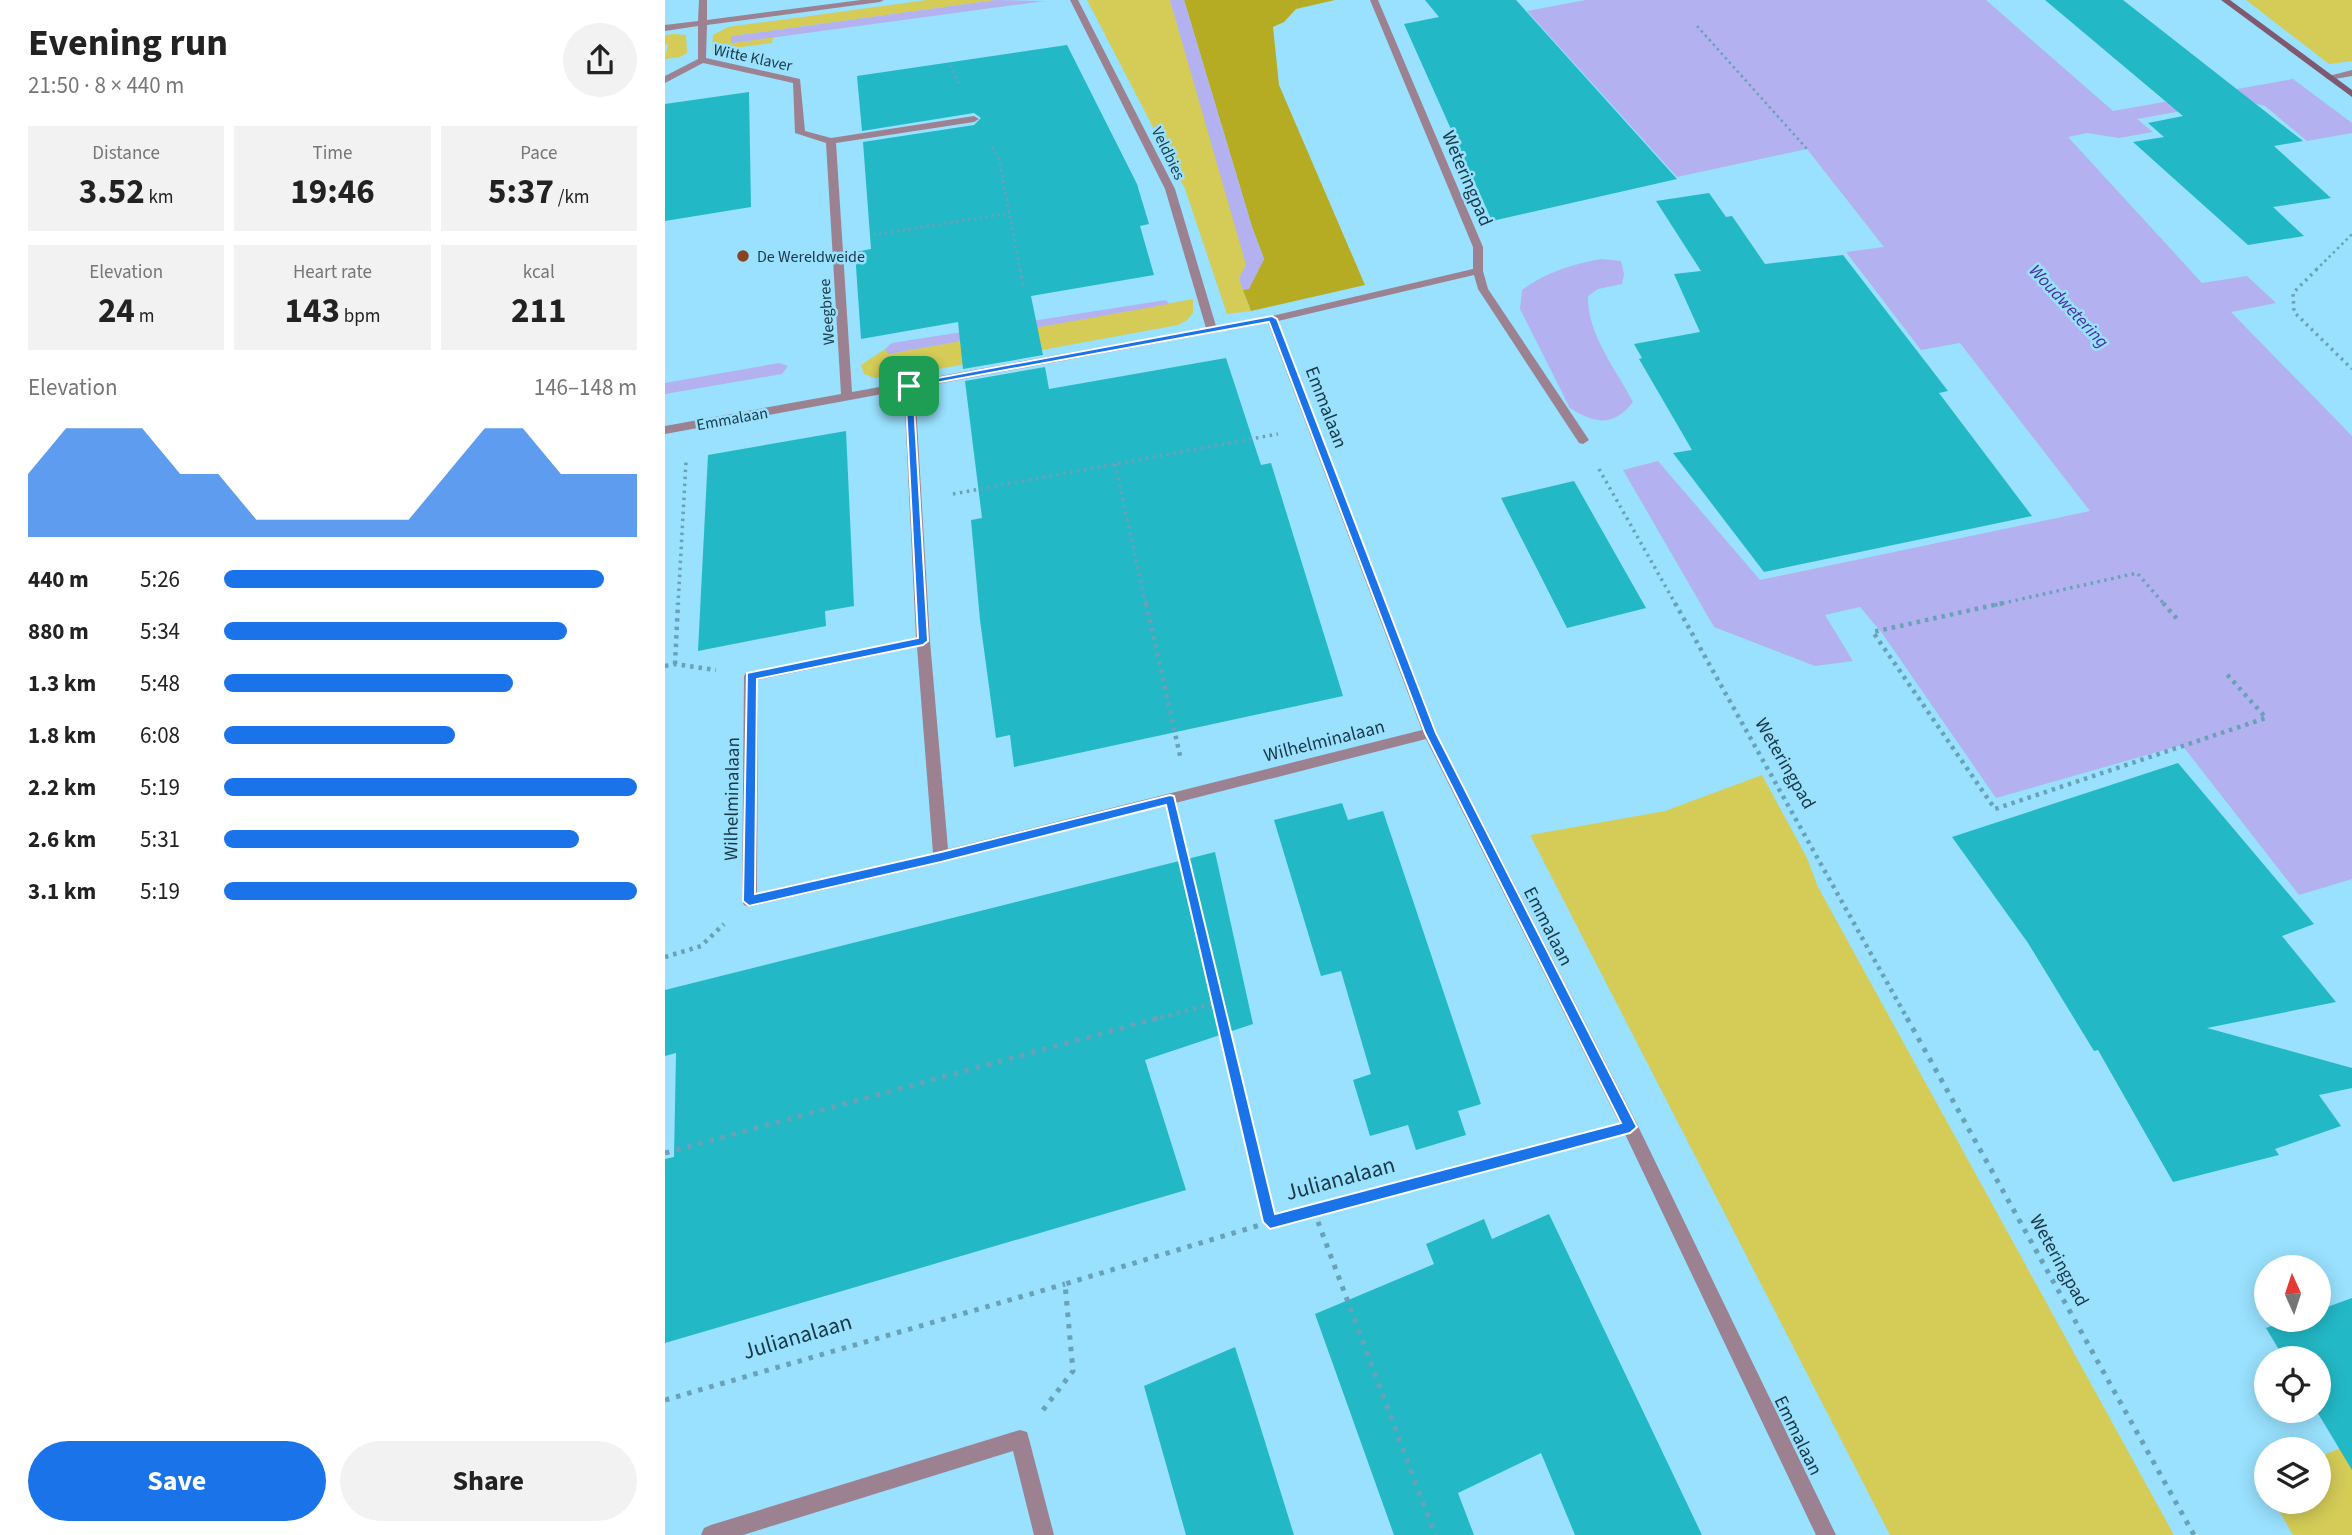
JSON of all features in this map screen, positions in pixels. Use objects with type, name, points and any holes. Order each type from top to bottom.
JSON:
[{"type":"street","name":"Witte Klaver","points":[[702,60],[703,0]]},
{"type":"street","name":"Witte Klaver","points":[[665,28],[880,0]]},
{"type":"street","name":"Veldbies","points":[[1074,0],[1170,189],[1212,330]]},
{"type":"street","name":"Weteringpad","points":[[1374,0],[1478,247],[1478,271],[1483,289],[1583,440]]},
{"type":"street","points":[[2225,0],[2352,94]]},
{"type":"street","name":"Witte Klaver","points":[[665,80],[702,60],[797,80],[800,133],[831,141]]},
{"type":"street","points":[[2329,77],[2352,73]]},
{"type":"street","points":[[831,141],[974,119]]},
{"type":"street","name":"Weegbree","points":[[831,141],[847,396]]},
{"type":"street","name":"Emmalaan","points":[[665,430],[1272,319],[1478,271]]},
{"type":"street","name":"Emmalaan","points":[[1272,319],[1430,733],[1630,1127],[1826,1535]]},
{"type":"street","points":[[909,386],[923,641],[941,857]]},
{"type":"street","points":[[751,676],[923,641]]},
{"type":"street","name":"Wilhelminalaan","points":[[751,676],[749,901],[941,857],[1430,733]]},
{"type":"street","points":[[711,1535],[1020,1439],[1044,1535]]},
{"type":"path","points":[[1697,26],[1807,149]]},
{"type":"path","points":[[950,65],[974,119],[999,158],[1023,286]]},
{"type":"path","points":[[837,241],[1010,214]]},
{"type":"path","points":[[2352,234],[2293,293],[2294,312],[2352,369]]},
{"type":"path","name":"Emmalaan","points":[[675,664],[687,426]]},
{"type":"path","points":[[915,501],[1314,428]]},
{"type":"path","name":"Weteringpad","points":[[1583,440],[1811,843],[2194,1535]]},
{"type":"path","points":[[1115,464],[1189,795]]},
{"type":"path","points":[[2178,620],[2137,573],[1873,632],[1995,809],[2266,718],[2224,671]]},
{"type":"path","points":[[665,666],[675,664],[751,676]]},
{"type":"path","points":[[1170,799],[1270,1222]]},
{"type":"path","points":[[665,957],[701,946],[749,901]]},
{"type":"path","points":[[665,1153],[1218,1002]]},
{"type":"path","name":"Julianalaan","points":[[665,1400],[1270,1222],[1630,1127]]},
{"type":"path","points":[[1314,1211],[1435,1535]]},
{"type":"path","points":[[1020,1439],[1073,1371],[1065,1284]]},
{"type":"shaded area","points":[[927,0],[996,0],[732,36],[732,43],[773,37],[772,43],[712,51],[713,35],[728,27]]},
{"type":"shaded area","points":[[1087,0],[1170,0],[1247,265],[1239,278],[1251,311],[1227,314],[1185,189]]},
{"type":"shaded area","points":[[1184,0],[1335,0],[1296,9],[1284,22],[1273,27],[1279,85],[1365,285],[1251,311],[1243,290],[1249,288],[1264,259]]},
{"type":"shaded area","points":[[2246,0],[2352,0],[2352,61],[2329,64]]},
{"type":"shaded area","points":[[665,35],[686,35],[687,53],[665,59],[668,44],[665,45]]},
{"type":"shaded area","points":[[1193,299],[1193,313],[1178,325],[895,377],[874,378],[864,374],[861,365],[885,349],[888,354]]},
{"type":"shaded area","points":[[1762,775],[1807,858],[1818,887],[2174,1535],[1890,1535],[1530,835],[1665,811]]},
{"type":"shaded area","points":[[2352,1443],[2352,1535],[2293,1535],[2281,1514],[2331,1514],[2331,1452]]},
{"type":"water","points":[[996,0],[1045,1],[732,43],[731,39],[732,36]]},
{"type":"water","points":[[1170,0],[1184,0],[1264,259],[1249,289],[1243,290],[1239,278],[1246,265]]},
{"type":"water","name":"Woudwetering","points":[[1586,0],[1986,0],[2113,111],[2293,79],[2352,123],[2352,133],[2307,141],[2265,106],[2253,103],[2209,106],[2137,119],[2153,132],[2119,138],[2087,133],[2068,137],[2202,283],[2247,276],[2276,303],[2231,312],[2352,436],[2352,879],[2299,895],[2182,745],[1996,798],[1882,633],[1860,607],[1825,615],[1853,661],[1815,666],[1714,627],[1623,470],[1658,461],[1760,580],[2090,511],[1960,343],[1921,350],[1846,252],[1884,247],[1807,149],[1677,177],[1527,11]]},
{"type":"water","points":[[1601,259],[1621,261],[1624,274],[1622,284],[1598,289],[1588,296],[1592,324],[1633,402],[1619,416],[1596,420],[1570,408],[1520,309],[1522,290],[1531,284],[1559,270]]},
{"type":"water","points":[[1166,300],[1169,304],[888,354],[885,349],[892,343]]},
{"type":"water","points":[[779,363],[788,366],[782,374],[665,394],[665,383]]},
{"type":"building","points":[[1425,0],[1516,0],[1677,179],[1492,221],[1404,24],[1439,17]]},
{"type":"building","points":[[2045,0],[2123,0],[2303,141],[2274,146],[2331,198],[2273,207],[2304,236],[2248,245],[2133,142],[2164,137],[2148,123],[2183,116]]},
{"type":"building","points":[[1067,45],[1137,184],[1149,224],[1140,226],[1154,275],[1031,296],[1043,355],[963,369],[958,322],[861,339],[855,252],[871,249],[863,142],[974,125],[981,118],[974,113],[862,131],[857,76]]},
{"type":"building","points":[[749,92],[751,207],[665,221],[665,104]]},
{"type":"building","points":[[1709,193],[1726,217],[1732,216],[1765,264],[1843,255],[1948,391],[1939,393],[2032,516],[1764,572],[1673,453],[1692,450],[1639,359],[1642,358],[1634,344],[1700,332],[1674,274],[1701,271],[1656,201]]},
{"type":"building","points":[[1226,358],[1261,465],[1271,463],[1343,696],[1014,767],[1010,735],[996,738],[980,620],[971,520],[982,518],[965,381],[1045,367],[1049,389]]},
{"type":"building","points":[[846,431],[854,606],[825,611],[826,626],[698,651],[708,455]]},
{"type":"building","points":[[1574,481],[1646,608],[1567,628],[1501,498]]},
{"type":"building","points":[[2178,763],[2314,924],[2282,936],[2336,1002],[2207,1028],[2352,1068],[2352,1088],[2319,1095],[2341,1126],[2275,1149],[2279,1155],[2173,1182],[2098,1050],[2094,1051],[2028,943],[1952,837]]},
{"type":"building","points":[[1342,803],[1348,820],[1383,811],[1481,1104],[1458,1111],[1466,1135],[1416,1150],[1408,1125],[1370,1136],[1353,1080],[1371,1074],[1341,971],[1321,976],[1274,820]]},
{"type":"building","points":[[1215,852],[1253,1024],[1145,1060],[1186,1190],[665,1343],[665,1159],[674,1157],[676,1053],[665,1056],[665,990]]},
{"type":"building","points":[[1549,1214],[1702,1535],[1575,1535],[1541,1453],[1458,1493],[1474,1535],[1394,1535],[1315,1314],[1434,1264],[1426,1244],[1484,1219],[1492,1239]]},
{"type":"building","points":[[2352,1298],[2352,1470],[2324,1423],[2331,1423],[2331,1346],[2277,1346],[2268,1332],[2331,1332],[2331,1306]]},
{"type":"building","points":[[1235,1347],[1294,1535],[1186,1535],[1144,1386]]},
{"type":"place","name":"De Wereldweide","points":[[743,256]]},
{"type":"route","points":[[1272,319],[1430,733],[1630,1127],[1270,1222],[1170,799],[941,857],[749,901],[751,676],[923,641],[909,386],[1272,319]]}]
